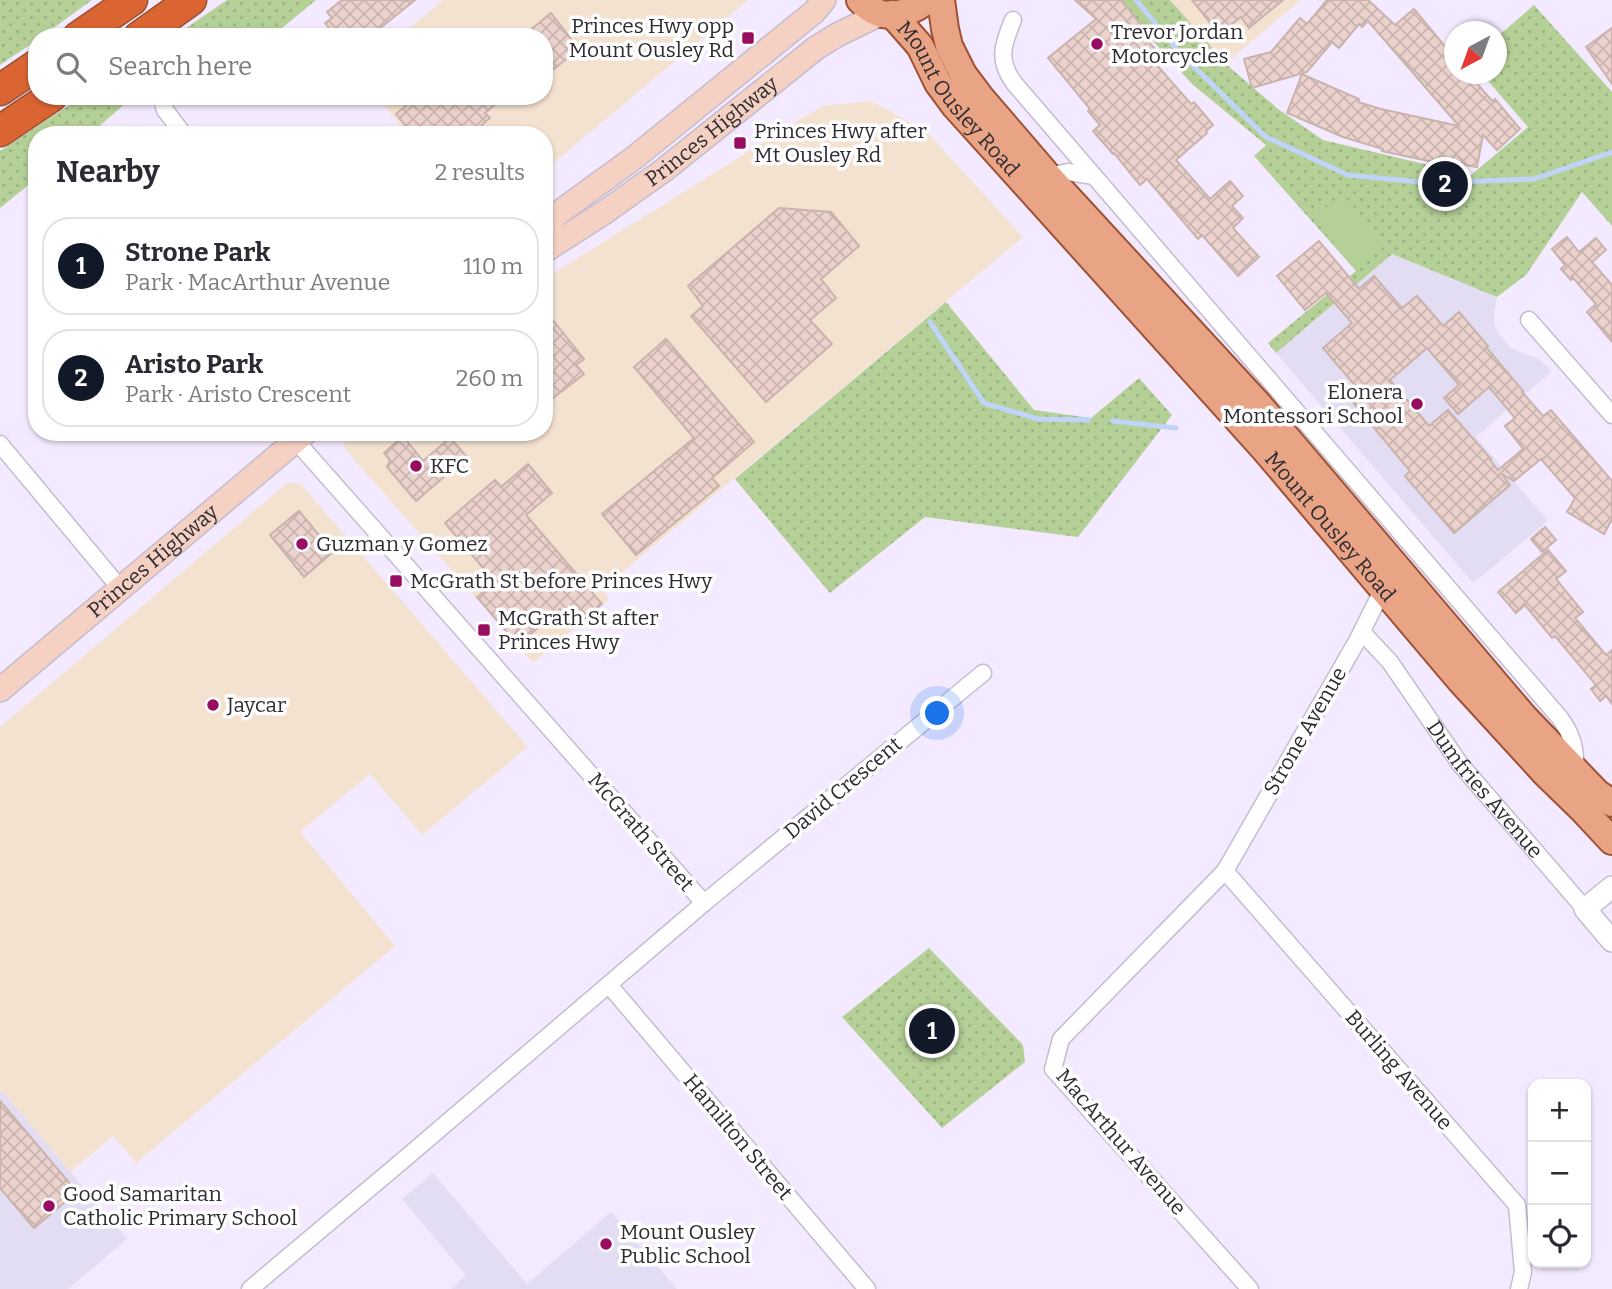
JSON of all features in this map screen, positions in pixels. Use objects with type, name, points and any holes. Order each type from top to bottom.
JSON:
[{"type":"highway","points":[[91,28],[132,0]]},
{"type":"highway","points":[[152,28],[191,0]]},
{"type":"highway","points":[[0,90],[28,71]]},
{"type":"highway","points":[[0,131],[38,105]]},
{"type":"main road","name":"Princes Highway","points":[[553,218],[634,158],[814,12],[824,0]]},
{"type":"main road","points":[[877,9],[907,12],[927,0]]},
{"type":"main road","name":"Mount Ousley Road","points":[[941,0],[947,36],[956,61],[981,99],[1048,176],[1258,404],[1524,717],[1597,793],[1612,803]]},
{"type":"main road","name":"Princes Highway","points":[[553,245],[664,170],[816,48],[877,9]]},
{"type":"main road","name":"Mount Ousley Road","points":[[877,9],[920,46],[937,83],[955,106],[1248,431],[1382,591],[1504,730],[1612,841]]},
{"type":"main road","name":"Princes Highway","points":[[0,690],[296,441]]},
{"type":"street","points":[[1013,20],[1005,39],[1003,54],[1007,74],[1560,718],[1569,730],[1574,746],[1576,772]]},
{"type":"street","points":[[164,105],[177,126]]},
{"type":"street","name":"Mount Ousley Road","points":[[1048,176],[1068,172],[1094,176]]},
{"type":"street","points":[[1529,320],[1612,415]]},
{"type":"street","name":"McGrath Street","points":[[250,1289],[704,903],[304,441]]},
{"type":"street","points":[[0,444],[120,589]]},
{"type":"street","name":"Strone Avenue","points":[[1224,871],[1362,632],[1382,591]]},
{"type":"street","name":"Dumfries Avenue","points":[[1362,632],[1391,662],[1460,764],[1612,941]]},
{"type":"street","name":"David Crescent","points":[[704,903],[983,673]]},
{"type":"street","name":"MacArthur Avenue","points":[[1224,871],[1060,1039],[1054,1069],[1250,1289]]},
{"type":"street","name":"Burling Avenue","points":[[1224,871],[1517,1205],[1523,1272],[1520,1289]]},
{"type":"street","points":[[1585,909],[1612,887]]},
{"type":"street","name":"Hamilton Street","points":[[609,985],[867,1289]]},
{"type":"shaded area","points":[[443,0],[748,0],[553,163],[553,126],[401,126],[384,105],[553,105],[553,28],[410,28]]},
{"type":"shaded area","points":[[1170,0],[1301,0],[1225,64]]},
{"type":"shaded area","points":[[871,101],[926,131],[1023,237],[602,589],[609,599],[533,663],[344,448],[345,441],[553,441],[553,273],[822,106]]},
{"type":"shaded area","name":"Elonera Montessori School","points":[[1392,254],[1497,297],[1494,323],[1498,333],[1510,347],[1537,358],[1552,371],[1476,437],[1548,521],[1473,583],[1276,353]]},
{"type":"shaded area","points":[[288,482],[301,484],[528,747],[422,835],[370,774],[300,832],[395,946],[136,1163],[113,1136],[70,1172],[3,1092],[0,1094],[0,727]]},
{"type":"shaded area","name":"Good Samaritan Catholic Primary School","points":[[3,1092],[127,1239],[68,1289],[0,1289],[0,1094]]},
{"type":"shaded area","name":"Mount Ousley Public School","points":[[433,1173],[527,1284],[611,1212],[677,1289],[451,1289],[466,1275],[402,1199]]},
{"type":"green space","points":[[0,0],[92,0],[53,28],[28,28],[28,46],[0,65]]},
{"type":"green space","points":[[227,0],[316,0],[282,28],[186,28]]},
{"type":"green space","points":[[1116,0],[1170,0],[1228,66],[1278,109],[1323,140],[1471,175],[1528,127],[1491,84],[1507,84],[1507,28],[1534,5],[1612,92],[1612,226],[1582,192],[1526,275],[1497,297],[1392,254],[1276,353],[1268,343],[1356,271],[1254,156],[1266,145],[1192,84]]},
{"type":"green space","points":[[69,105],[124,105],[99,126],[38,126]]},
{"type":"green space","points":[[28,132],[28,185],[0,208],[0,151]]},
{"type":"green space","points":[[1342,194],[1386,245],[1357,270],[1313,218]]},
{"type":"green space","points":[[946,302],[1034,410],[1091,418],[1139,378],[1172,415],[1078,537],[925,517],[830,593],[735,479]]},
{"type":"green space","points":[[929,948],[1023,1045],[1025,1062],[942,1128],[842,1017]]},
{"type":"building","points":[[342,0],[415,0],[380,28],[329,28],[325,23],[332,18],[327,12]]},
{"type":"building","points":[[1075,0],[1121,0],[1145,30],[1141,33],[1162,57],[1155,63],[1213,125],[1176,160],[1210,199],[1230,181],[1243,196],[1232,206],[1243,218],[1233,228],[1259,257],[1238,276],[1202,235],[1198,239],[1147,179],[1140,185],[1093,131],[1100,125],[1048,58],[1096,19]]},
{"type":"building","points":[[1192,0],[1283,0],[1249,28],[1241,17],[1219,34]]},
{"type":"building","points":[[1327,0],[1368,0],[1395,25],[1414,9],[1444,45],[1444,84],[1478,84],[1492,101],[1495,99],[1520,129],[1497,150],[1483,135],[1477,167],[1444,161],[1443,164],[1382,151],[1383,149],[1343,137],[1287,113],[1302,74],[1359,99],[1358,102],[1459,126],[1368,21],[1362,27],[1359,24],[1339,48],[1332,42],[1307,72],[1252,88],[1244,59],[1271,52],[1300,18],[1307,24]]},
{"type":"building","points":[[551,13],[579,49],[554,69],[553,28],[533,28]]},
{"type":"building","points":[[1612,28],[1612,84],[1586,47]]},
{"type":"building","points":[[406,105],[494,105],[485,113],[490,118],[481,126],[406,126],[396,114]]},
{"type":"building","points":[[779,208],[831,212],[859,246],[821,279],[836,298],[810,320],[832,344],[766,402],[691,316],[703,306],[688,286]]},
{"type":"building","points":[[1567,237],[1579,252],[1596,238],[1606,250],[1592,262],[1612,285],[1612,342],[1587,312],[1596,304],[1573,278],[1571,280],[1561,269],[1565,265],[1552,249]]},
{"type":"building","points":[[1319,241],[1359,289],[1374,276],[1402,308],[1417,296],[1443,326],[1459,312],[1543,416],[1551,410],[1612,481],[1612,519],[1604,534],[1567,512],[1575,498],[1541,459],[1514,481],[1502,474],[1510,485],[1454,533],[1405,476],[1410,471],[1350,399],[1360,391],[1323,348],[1352,323],[1326,293],[1305,310],[1277,276]],"holes":[[[1427,348],[1459,385],[1444,398],[1458,414],[1489,387],[1515,418],[1505,426],[1523,449],[1498,470],[1448,410],[1429,426],[1390,380]]]},
{"type":"building","points":[[553,320],[584,359],[576,365],[584,374],[553,398]]},
{"type":"building","points":[[666,339],[754,442],[712,478],[719,486],[636,555],[602,514],[694,438],[634,367]]},
{"type":"building","points":[[397,441],[407,441],[423,461],[446,441],[453,441],[467,457],[416,501],[387,467],[390,460],[384,453]]},
{"type":"building","points":[[528,464],[552,493],[526,515],[602,604],[575,627],[560,609],[518,645],[477,597],[495,582],[445,523],[495,480],[501,487]]},
{"type":"building","points":[[299,511],[333,552],[304,577],[270,535]]},
{"type":"building","points":[[1545,527],[1556,540],[1542,552],[1531,539]]},
{"type":"building","points":[[1548,550],[1566,571],[1556,579],[1583,612],[1575,618],[1606,655],[1612,650],[1612,704],[1606,696],[1600,701],[1591,689],[1596,685],[1525,605],[1516,613],[1498,592]]},
{"type":"building","points":[[0,1101],[77,1192],[34,1228],[0,1188]]},
{"type":"waterway","points":[[1136,0],[1179,52],[1266,137],[1348,175],[1431,183],[1534,179],[1612,152]]},
{"type":"waterway","points":[[930,322],[984,403],[1038,419],[1089,420]]},
{"type":"waterway","points":[[1113,421],[1176,428]]},
{"type":"place","name":"Princes Hwy opp Mount Ousley Rd","points":[[748,38]]},
{"type":"place","name":"Trevor Jordan Motorcycles","points":[[1097,44]]},
{"type":"place","name":"Princes Hwy after Mt Ousley Rd","points":[[740,143]]},
{"type":"place","name":"Aristo Park","points":[[1445,184]]},
{"type":"place","name":"Elonera Montessori School","points":[[1417,404]]},
{"type":"place","name":"KFC","points":[[416,466]]},
{"type":"place","name":"Guzman y Gomez","points":[[302,544]]},
{"type":"place","name":"McGrath St before Princes Hwy","points":[[396,581]]},
{"type":"place","name":"McGrath St after Princes Hwy","points":[[484,630]]},
{"type":"place","name":"Jaycar","points":[[213,705]]},
{"type":"place","name":"Strone Park","points":[[932,1031]]},
{"type":"place","name":"Good Samaritan Catholic Primary School","points":[[49,1206]]},
{"type":"place","name":"Mount Ousley Public School","points":[[606,1244]]}]
